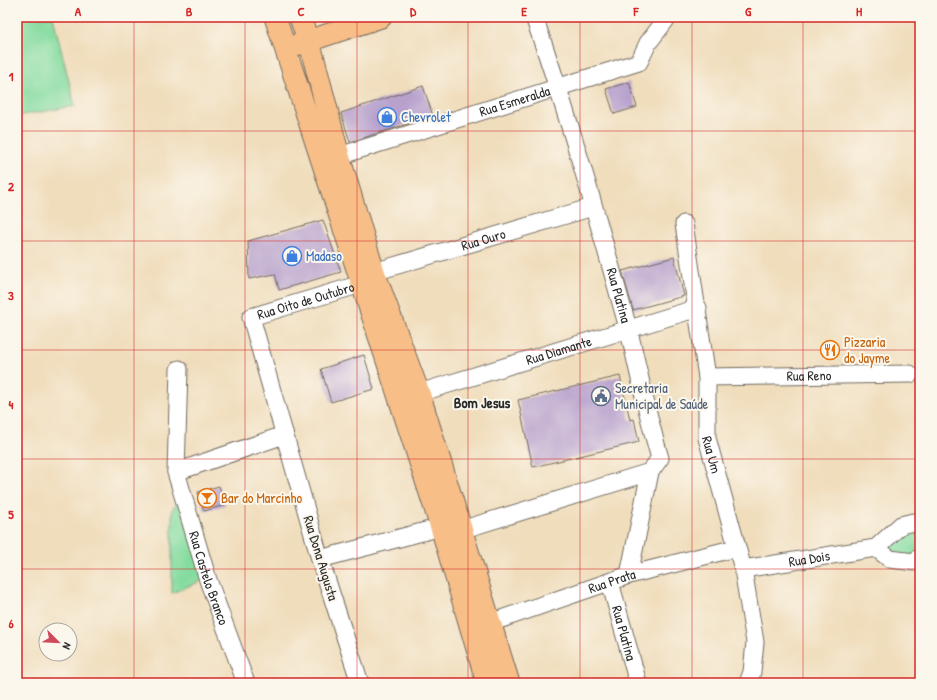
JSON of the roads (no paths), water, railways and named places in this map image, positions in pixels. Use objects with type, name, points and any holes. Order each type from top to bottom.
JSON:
[{"type":"main road","points":[[275,17],[368,278],[419,393],[509,683]]},
{"type":"main road","points":[[300,17],[308,41],[339,156],[368,278],[487,683]]},
{"type":"main road","points":[[286,48],[381,17]]},
{"type":"street","name":"Rua Platina","points":[[534,17],[558,86],[628,329],[648,417],[660,458],[650,472],[629,576]]},
{"type":"street","name":"Rua Esmeralda","points":[[339,156],[558,86],[639,62],[648,43],[668,17]]},
{"type":"street","name":"Rua Ouro","points":[[368,278],[593,207]]},
{"type":"street","name":"Rua Um","points":[[684,224],[698,308],[707,377],[707,438],[742,569],[755,642],[752,672],[748,683]]},
{"type":"street","name":"Rua Oito de Outubro","points":[[251,317],[368,278]]},
{"type":"street","name":"Rua Diamante","points":[[419,393],[698,308]]},
{"type":"street","name":"Rua Dona Augusta","points":[[251,317],[320,559],[360,683]]},
{"type":"street","name":"Rua Castelo Branco","points":[[179,369],[176,472],[208,580],[246,683]]},
{"type":"street","name":"Rua Reno","points":[[707,377],[910,374]]},
{"type":"street","points":[[176,472],[284,435]]},
{"type":"street","points":[[461,530],[650,472]]},
{"type":"street","points":[[920,526],[913,522],[901,525],[876,548],[890,559],[914,562],[920,557]]},
{"type":"street","points":[[320,559],[441,527]]},
{"type":"street","name":"Rua Prata","points":[[490,622],[629,576],[736,548]]},
{"type":"street","name":"Rua Dois","points":[[742,569],[876,548]]},
{"type":"street","name":"Rua Platina","points":[[610,582],[638,683]]},
{"type":"place","name":"Chevrolet","points":[[387,117]]},
{"type":"place","name":"Madaso","points":[[292,256]]},
{"type":"place","name":"Pizzaria do Jayme","points":[[830,350]]},
{"type":"place","name":"Secretaria Municipal de Saúde","points":[[601,396]]},
{"type":"place","name":"Bar do Marcinho","points":[[207,498]]},
{"type":"district","name":"Bom Jesus","points":[[482,403]]}]
